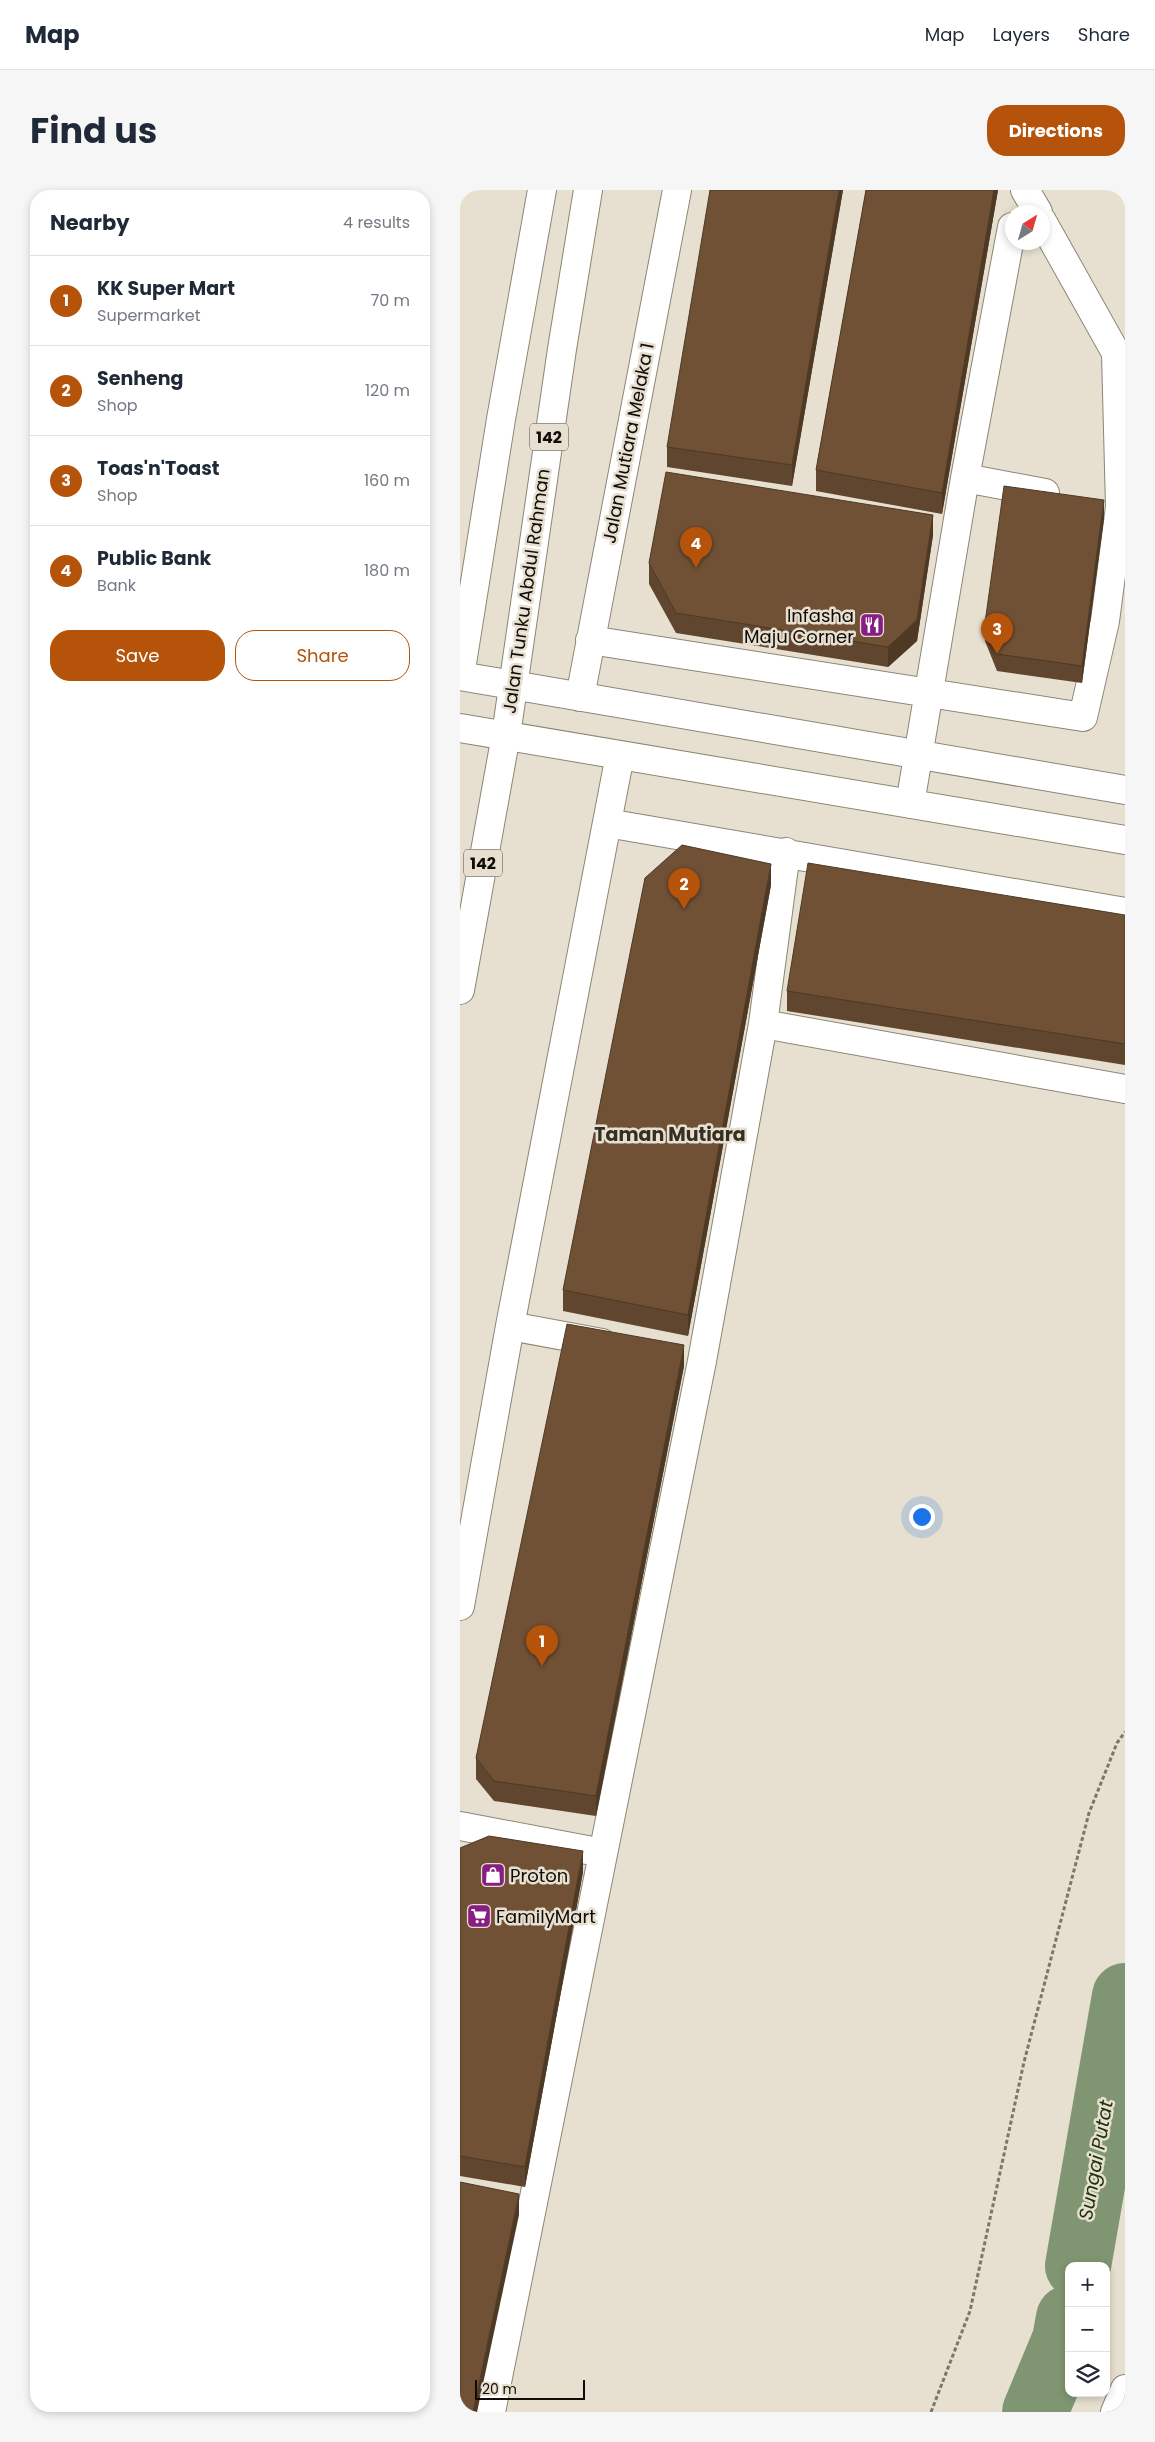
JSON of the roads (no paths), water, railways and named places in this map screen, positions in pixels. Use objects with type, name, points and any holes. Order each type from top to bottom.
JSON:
[{"type":"street","points":[[542,190],[501,419],[460,676],[1125,790]]},
{"type":"street","name":"Jalan Tunku Abdul Rahman","points":[[460,990],[506,736],[562,349],[588,190]]},
{"type":"street","name":"Jalan Mutiara Melaka 1","points":[[580,696],[676,190]]},
{"type":"street","points":[[1017,205],[1020,190]]},
{"type":"street","points":[[1025,190],[1034,205]]},
{"type":"street","points":[[590,640],[1083,717],[1105,621],[1120,507],[1116,353],[1050,235]]},
{"type":"street","points":[[910,804],[965,478],[1008,250]]},
{"type":"street","points":[[965,478],[1120,507]]},
{"type":"street","points":[[460,728],[1125,840]]},
{"type":"street","points":[[460,1606],[510,1326],[620,755]]},
{"type":"street","points":[[607,823],[786,852],[1125,912]]},
{"type":"street","points":[[491,2412],[702,1361],[763,1024],[786,852]]},
{"type":"street","points":[[763,1024],[1125,1088]]},
{"type":"street","points":[[510,1326],[625,1347]]},
{"type":"street","points":[[673,1356],[702,1361]]},
{"type":"street","points":[[460,1826],[603,1853]]},
{"type":"street","points":[[1115,2412],[1125,2390]]},
{"type":"waterway","name":"Sungai Putat","points":[[1079,2262],[1125,1996]]},
{"type":"waterway","name":"Sungai Putat","points":[[1035,2412],[1065,2340]]},
{"type":"place","name":"Public Bank","points":[[696,568]]},
{"type":"place","name":"Infasha Maju Corner","points":[[872,625]]},
{"type":"place","name":"Toas'n'Toast","points":[[997,654]]},
{"type":"place","name":"Senheng","points":[[684,909]]},
{"type":"place","name":"KK Super Mart","points":[[542,1666]]},
{"type":"place","name":"Proton","points":[[493,1875]]},
{"type":"place","name":"FamilyMart","points":[[479,1916]]},
{"type":"district","name":"Taman Mutiara","points":[[670,1134]]}]
